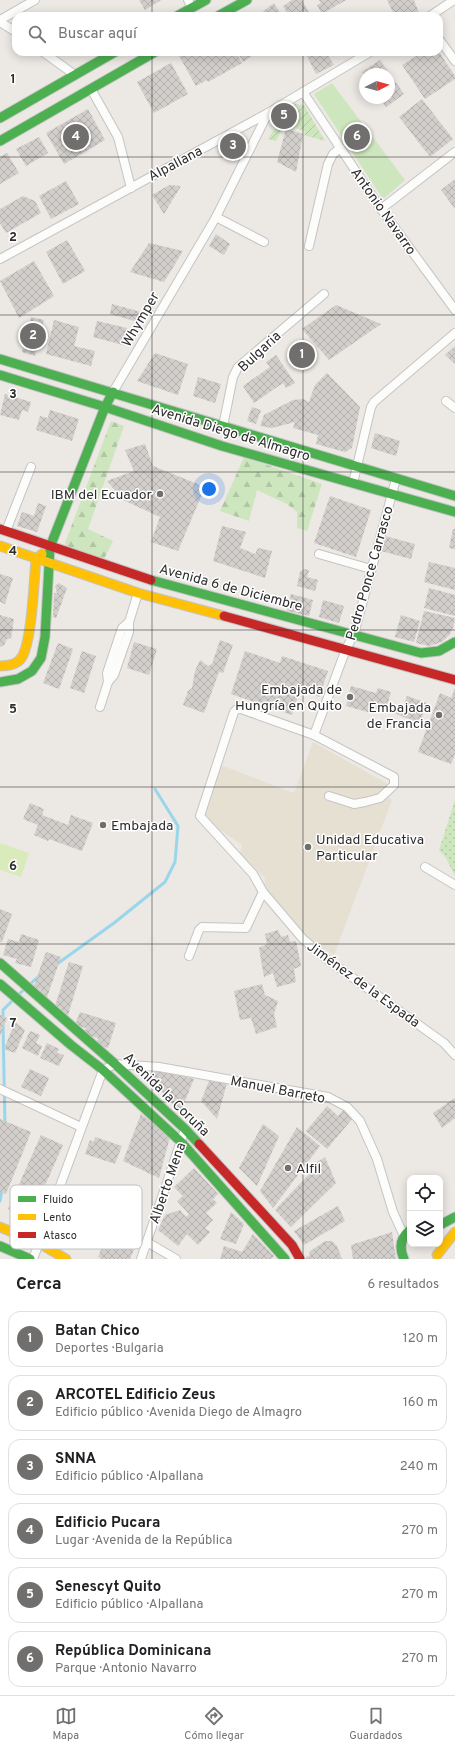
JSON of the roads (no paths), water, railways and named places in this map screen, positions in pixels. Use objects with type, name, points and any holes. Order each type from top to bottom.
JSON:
[{"type":"main road","points":[[181,12],[190,4],[206,0]]},
{"type":"main road","points":[[225,12],[247,0]]},
{"type":"main road","points":[[0,118],[107,56]]},
{"type":"main road","points":[[0,141],[148,56]]},
{"type":"main road","name":"Avenida Diego de Almagro","points":[[0,359],[455,496]]},
{"type":"main road","name":"Avenida Diego de Almagro","points":[[0,375],[106,407],[222,446],[455,512]]},
{"type":"main road","name":"Whymper","points":[[0,682],[18,678],[32,671],[41,658],[45,637],[50,547],[113,392]]},
{"type":"main road","name":"Avenida 6 de Diciembre","points":[[3,530],[142,578],[421,653],[432,654],[450,646],[455,642]]},
{"type":"main road","points":[[0,546],[49,564],[138,593],[455,680]]},
{"type":"main road","name":"Whymper","points":[[36,559],[50,547]]},
{"type":"main road","points":[[0,666],[10,666],[22,657],[27,637],[36,559]]},
{"type":"main road","name":"Avenida la Coruña","points":[[0,963],[115,1064],[185,1129],[292,1245],[300,1259]]},
{"type":"main road","name":"Avenida la Coruña","points":[[0,984],[71,1045],[103,1070],[181,1142],[285,1259]]},
{"type":"main road","points":[[443,1224],[455,1217]]},
{"type":"main road","points":[[0,1227],[10,1231]]},
{"type":"main road","points":[[436,1257],[455,1232]]},
{"type":"main road","points":[[404,1259],[400,1247],[407,1233]]},
{"type":"main road","points":[[0,1246],[30,1259]]},
{"type":"main road","points":[[436,1257],[438,1247]]},
{"type":"main road","points":[[49,1249],[66,1259]]},
{"type":"street","points":[[15,12],[35,0]]},
{"type":"street","points":[[436,12],[454,0]]},
{"type":"street","points":[[12,14],[0,21],[12,29]]},
{"type":"street","points":[[443,45],[455,61]]},
{"type":"street","points":[[48,56],[74,75]]},
{"type":"street","name":"Alpallana","points":[[0,259],[268,113],[363,56]]},
{"type":"street","points":[[91,89],[118,138],[130,188]]},
{"type":"street","name":"Antonio Navarro","points":[[303,92],[380,209],[455,310]]},
{"type":"street","name":"Whymper","points":[[113,392],[216,217],[268,113]]},
{"type":"street","points":[[309,246],[328,164],[333,154],[340,148]]},
{"type":"street","points":[[380,209],[455,152]]},
{"type":"street","points":[[216,217],[264,242]]},
{"type":"street","name":"Bulgaria","points":[[223,426],[233,378],[238,367],[324,294]]},
{"type":"street","points":[[353,483],[371,407],[374,402],[455,333]]},
{"type":"street","points":[[446,401],[455,408]]},
{"type":"street","points":[[3,530],[31,467]]},
{"type":"street","name":"Pedro Ponce Carrasco","points":[[314,735],[346,649],[354,634],[396,479]]},
{"type":"street","points":[[319,554],[371,569]]},
{"type":"street","points":[[100,707],[108,682],[114,675],[129,632],[129,622],[138,593]]},
{"type":"street","name":"Jiménez de la Espada","points":[[314,735],[242,709],[237,709],[234,712],[200,816],[253,874],[263,892],[303,939],[328,960],[440,1040],[449,1047],[455,1055]]},
{"type":"street","points":[[314,735],[394,777],[394,785],[380,798],[354,804],[329,796]]},
{"type":"street","points":[[425,867],[455,884]]},
{"type":"street","points":[[189,956],[199,930],[202,927],[246,928],[263,892]]},
{"type":"street","points":[[60,1185],[103,1070],[115,1064]]},
{"type":"street","name":"Manuel Barreto","points":[[115,1064],[159,1067],[328,1098],[347,1107],[360,1121],[377,1159],[393,1212],[407,1233]]},
{"type":"street","points":[[0,1089],[81,1127]]},
{"type":"street","name":"Alberto Mena","points":[[141,1259],[185,1129]]},
{"type":"street","points":[[147,1242],[176,1259]]},
{"type":"street","points":[[33,1259],[37,1249]]},
{"type":"waterway","points":[[57,964],[114,923],[165,882],[175,862],[178,826],[155,789]]},
{"type":"waterway","points":[[18,995],[39,976]]},
{"type":"waterway","points":[[3,1019],[3,1010],[14,999]]},
{"type":"waterway","points":[[3,1024],[5,1125]]},
{"type":"waterway","points":[[0,1201],[2,1190]]},
{"type":"place","name":"Senescyt Quito","points":[[284,116]]},
{"type":"place","name":"Edificio Pucara","points":[[76,137]]},
{"type":"place","name":"República Dominicana","points":[[357,137]]},
{"type":"place","name":"SNNA","points":[[233,146]]},
{"type":"place","name":"ARCOTEL Edificio Zeus","points":[[33,336]]},
{"type":"place","name":"Batan Chico","points":[[302,355]]},
{"type":"place","name":"IBM del Ecuador","points":[[160,494]]},
{"type":"place","name":"Embajada de Hungría en Quito","points":[[350,697]]},
{"type":"place","name":"Embajada de Francia","points":[[439,715]]},
{"type":"place","name":"Embajada","points":[[103,825]]},
{"type":"place","name":"Unidad Educativa Particular","points":[[308,847]]},
{"type":"place","name":"Alfil","points":[[288,1168]]}]
